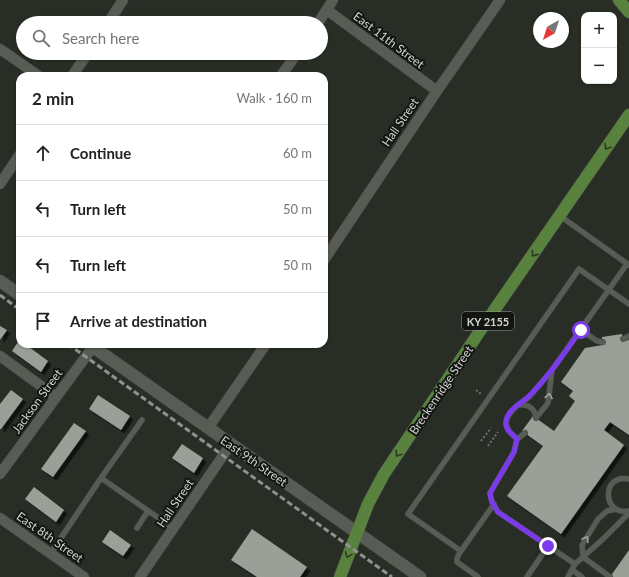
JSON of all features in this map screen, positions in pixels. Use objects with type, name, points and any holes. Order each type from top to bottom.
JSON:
[{"type":"main road","points":[[619,0],[629,12]]},
{"type":"main road","name":"Breckenridge Street","points":[[340,577],[368,504],[384,474],[629,115]]},
{"type":"street","points":[[113,16],[124,0]]},
{"type":"street","points":[[323,16],[333,0]]},
{"type":"street","name":"Hall Street","points":[[328,254],[500,0]]},
{"type":"street","name":"East 11th Street","points":[[327,10],[437,91]]},
{"type":"street","points":[[0,49],[33,72]]},
{"type":"street","points":[[75,72],[83,60]]},
{"type":"street","points":[[284,72],[292,60]]},
{"type":"street","points":[[0,184],[16,160]]},
{"type":"street","points":[[0,281],[16,292]]},
{"type":"street","name":"Jackson Street","points":[[0,474],[90,348]]},
{"type":"street","name":"East 9th Street","points":[[96,348],[420,577]]},
{"type":"street","points":[[208,428],[263,348]]},
{"type":"street","points":[[0,356],[56,397]]},
{"type":"street","name":"Hall Street","points":[[140,577],[231,444]]},
{"type":"street","name":"East 8th Street","points":[[0,518],[84,577]]},
{"type":"lane","points":[[517,439],[508,430],[506,425],[509,414],[552,370],[628,265],[560,216]]},
{"type":"lane","points":[[461,551],[408,514],[579,269],[629,304]]},
{"type":"lane","points":[[581,330],[597,341],[603,342]]},
{"type":"lane","points":[[623,339],[629,336]]},
{"type":"lane","points":[[518,405],[523,404],[532,408],[536,418],[548,403],[552,370]]},
{"type":"lane","points":[[51,553],[142,420]]},
{"type":"lane","points":[[525,433],[517,439],[514,452],[490,494],[498,512],[575,564]]},
{"type":"lane","points":[[101,478],[173,528]]},
{"type":"lane","points":[[629,478],[620,478],[615,481],[609,489],[608,494],[611,505],[621,511],[629,512]]},
{"type":"lane","points":[[478,577],[457,562],[456,559],[494,504]]},
{"type":"lane","points":[[583,557],[582,545],[598,519],[607,511],[616,509]]},
{"type":"lane","points":[[137,528],[148,511]]},
{"type":"lane","points":[[568,577],[575,564],[603,539],[629,512]]},
{"type":"lane","points":[[527,577],[548,546]]},
{"type":"lane","points":[[583,557],[610,576]]},
{"type":"lane","points":[[572,570],[582,577]]},
{"type":"path","points":[[482,441],[491,428]]},
{"type":"path","points":[[488,446],[498,432]]},
{"type":"building","points":[[0,326],[7,330],[0,340]]},
{"type":"building","points":[[622,334],[623,341],[629,340],[629,435],[610,422],[604,430],[624,445],[561,534],[507,496],[543,446],[522,431],[533,416],[554,431],[575,401],[569,396],[573,391],[561,382],[585,348],[603,345],[602,337]]},
{"type":"building","points":[[16,345],[16,348],[30,348],[48,361],[41,372],[12,351]]},
{"type":"building","points":[[11,390],[23,399],[0,429],[0,404]]},
{"type":"building","points":[[98,395],[130,416],[121,430],[89,409]]},
{"type":"building","points":[[74,423],[86,431],[53,477],[41,469]]},
{"type":"building","points":[[182,444],[203,458],[194,473],[172,458]]},
{"type":"building","points":[[34,487],[64,510],[56,522],[25,499]]},
{"type":"building","points":[[252,529],[307,567],[300,577],[257,577],[231,560]]},
{"type":"building","points":[[110,530],[131,545],[123,556],[102,542]]},
{"type":"building","points":[[629,550],[629,577],[610,577]]},
{"type":"railway","points":[[0,295],[16,307]]},
{"type":"railway","points":[[74,348],[392,577]]},
{"type":"route","points":[[548,546],[498,512],[492,502],[490,494],[514,452],[517,439],[508,430],[506,425],[509,414],[552,370],[581,330]]}]
